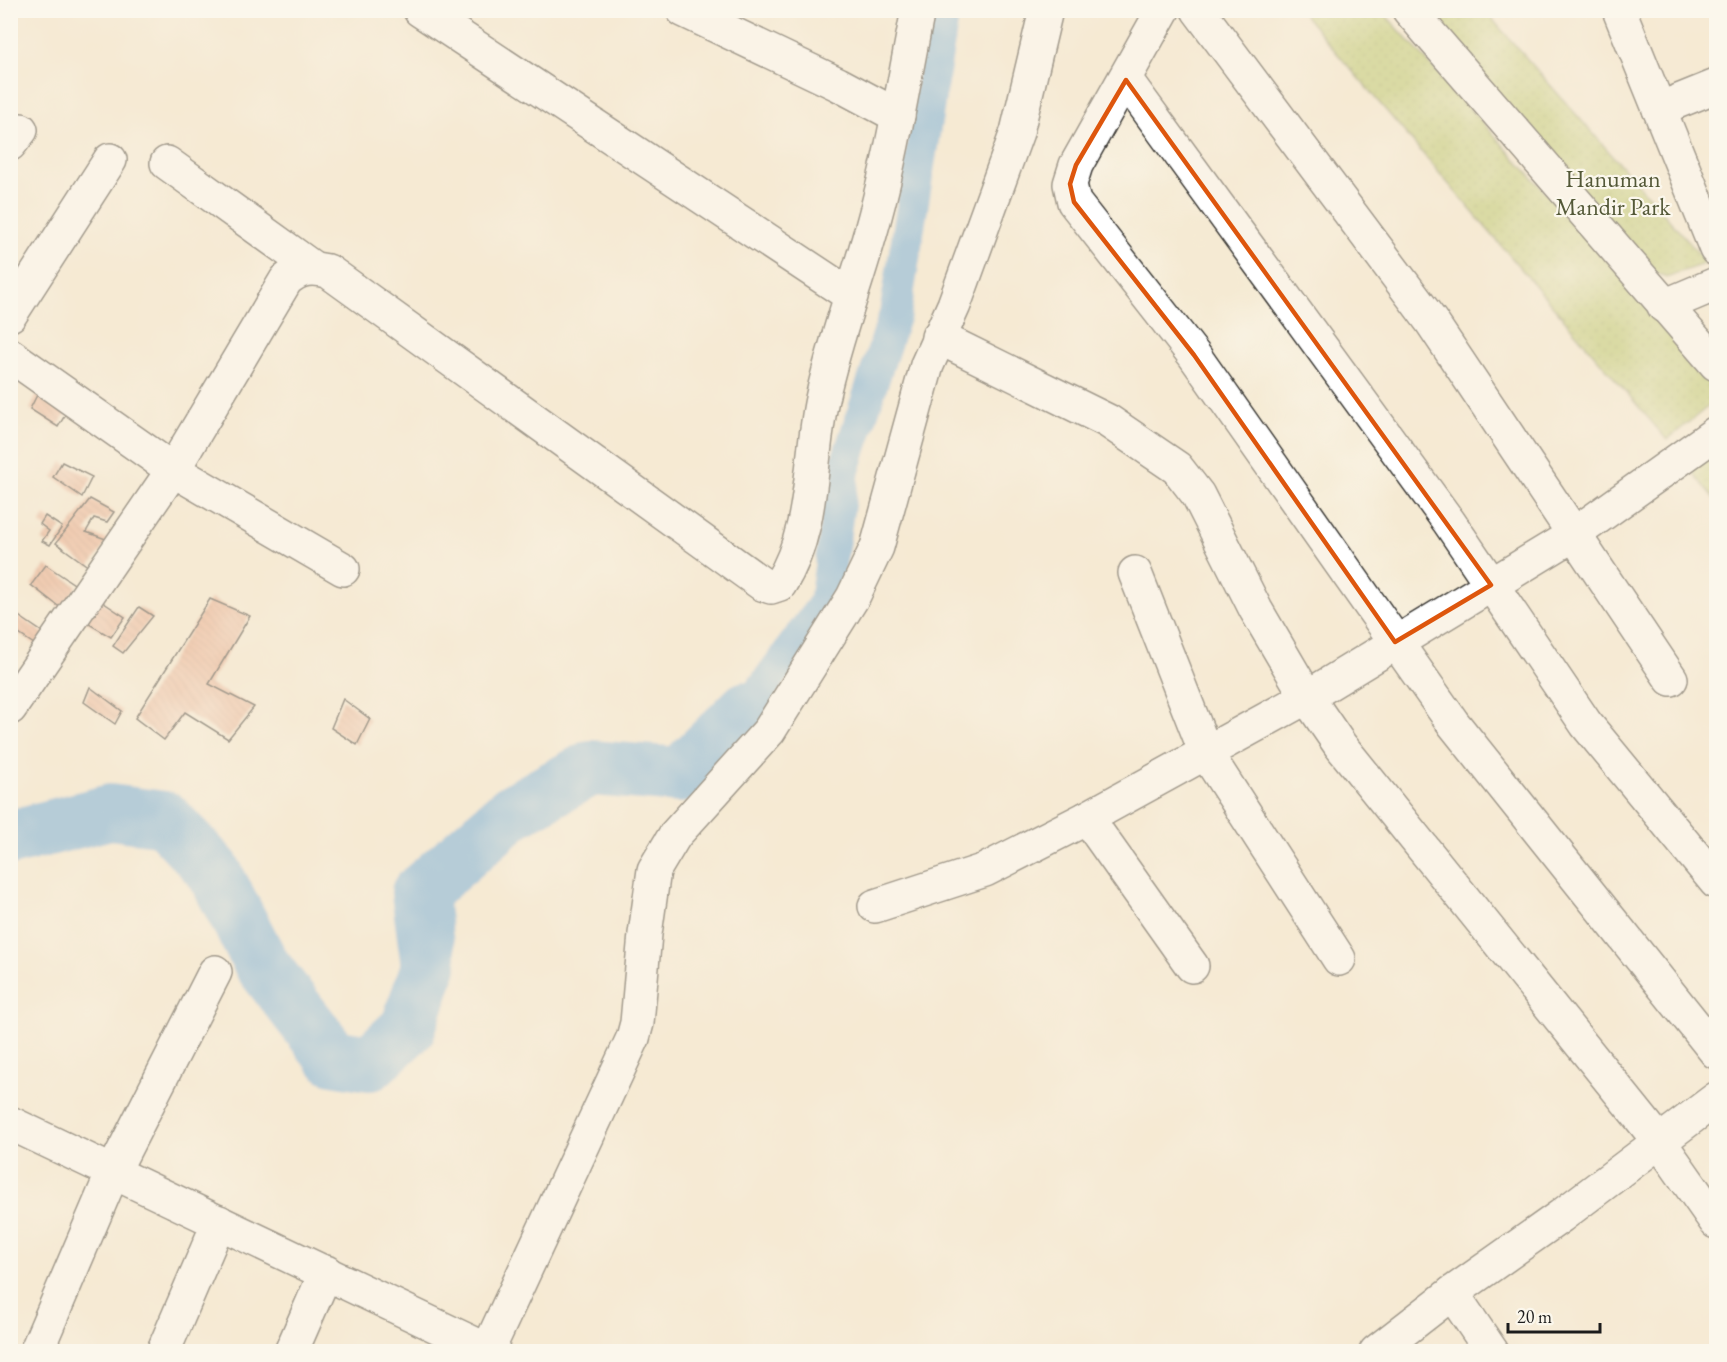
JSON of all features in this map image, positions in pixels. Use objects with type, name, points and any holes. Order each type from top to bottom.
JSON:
[{"type":"street","points":[[420,10],[850,295]]},
{"type":"street","points":[[683,10],[838,84],[898,116]]},
{"type":"street","points":[[10,708],[173,470],[286,280],[296,271],[313,268],[328,271],[762,584],[771,587],[780,584],[787,573],[805,516],[822,399],[850,295],[874,220],[898,116],[918,10]]},
{"type":"street","points":[[10,1123],[326,1272],[487,1351],[633,1038],[637,1023],[645,934],[654,870],[675,835],[769,731],[853,597],[877,547],[909,428],[939,338],[954,305],[1017,132],[1046,10]]},
{"type":"street","points":[[1163,10],[1126,80],[1076,165],[1070,184],[1074,202],[1194,355],[1453,723],[1716,1052]]},
{"type":"street","points":[[1198,10],[1431,321],[1671,679]]},
{"type":"street","points":[[1409,10],[1716,364]]},
{"type":"street","points":[[1619,10],[1716,249]]},
{"type":"street","points":[[1126,80],[1449,522],[1586,724],[1716,882]]},
{"type":"street","points":[[1659,110],[1716,86]]},
{"type":"street","points":[[10,315],[110,160]]},
{"type":"street","points":[[167,163],[313,268]]},
{"type":"street","points":[[1664,306],[1716,284]]},
{"type":"street","points":[[939,338],[1108,421],[1177,468],[1198,495],[1256,610],[1307,697],[1340,745],[1659,1141],[1716,1222]]},
{"type":"street","points":[[10,356],[173,470],[343,569]]},
{"type":"street","points":[[876,906],[957,882],[985,870],[1087,818],[1307,697],[1573,535],[1716,433]]},
{"type":"street","points":[[1135,573],[1206,753],[1340,959]]},
{"type":"street","points":[[1087,818],[1192,966]]},
{"type":"street","points":[[36,1352],[113,1172],[215,972]]},
{"type":"street","points":[[1376,1352],[1452,1293],[1561,1216],[1716,1099]]},
{"type":"street","points":[[163,1352],[219,1222]]},
{"type":"street","points":[[291,1352],[326,1272]]},
{"type":"street","points":[[1452,1293],[1492,1352]]},
{"type":"highlighted area","points":[[1126,80],[1422,486],[1491,585],[1395,642],[1194,355],[1074,202],[1070,184],[1076,165]]},
{"type":"green space","points":[[1301,11],[1382,11],[1716,381],[1716,400],[1667,440]]},
{"type":"green space","name":"Hanuman Mandir Park","points":[[1421,11],[1485,11],[1707,263],[1666,277],[1649,270]]},
{"type":"green space","points":[[1716,430],[1716,501],[1681,459]]},
{"type":"building","points":[[41,387],[67,412],[58,427],[30,409]]},
{"type":"building","points":[[62,462],[92,477],[82,497],[53,477]]},
{"type":"building","points":[[90,499],[114,512],[107,522],[94,518],[86,532],[109,540],[89,567],[56,543]]},
{"type":"building","points":[[45,516],[62,527],[50,545],[42,541],[49,531],[40,524]]},
{"type":"building","points":[[46,565],[77,586],[62,609],[31,585]]},
{"type":"building","points":[[98,599],[125,617],[111,637],[84,621]]},
{"type":"building","points":[[210,599],[250,616],[209,684],[254,707],[228,739],[185,712],[164,740],[135,718]]},
{"type":"building","points":[[139,607],[153,616],[123,653],[113,646]]},
{"type":"building","points":[[10,610],[45,634],[37,646],[10,628]]},
{"type":"building","points":[[90,687],[122,711],[115,724],[84,702]]},
{"type":"building","points":[[343,699],[370,719],[357,745],[331,728]]},
{"type":"waterway","points":[[747,709],[825,602],[844,470],[895,314],[944,10]]},
{"type":"waterway","points":[[10,838],[110,812],[165,819],[213,870],[262,965],[333,1057],[370,1063],[408,1028],[429,966],[419,893],[513,811],[591,768],[680,775],[747,709]]}]
